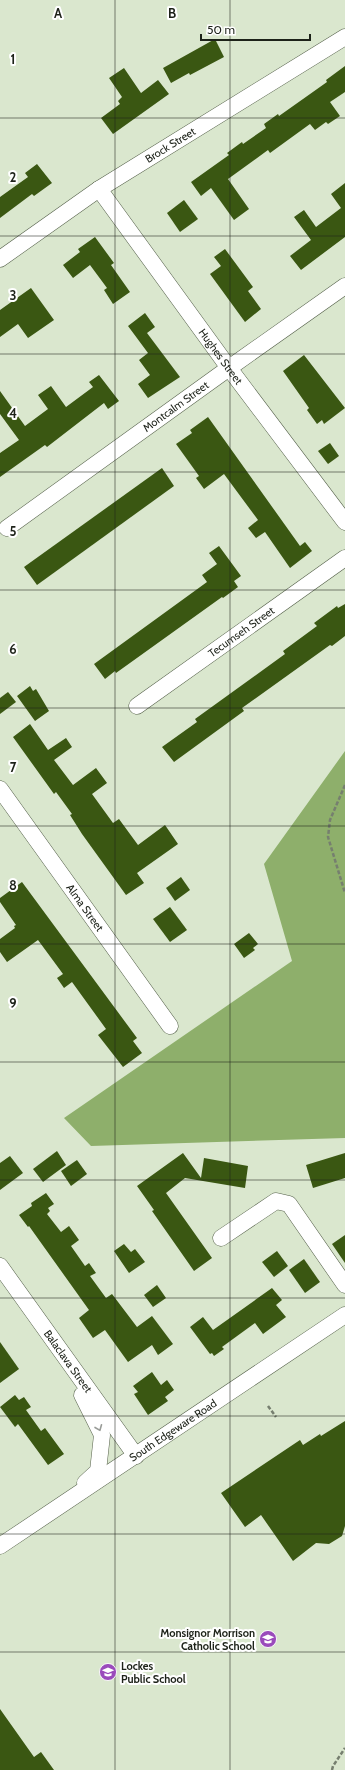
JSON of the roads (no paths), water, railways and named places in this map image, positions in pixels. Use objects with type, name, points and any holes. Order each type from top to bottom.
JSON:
[{"type":"street","name":"Brock Street","points":[[0,259],[99,189],[345,38]]},
{"type":"street","name":"Hughes Street","points":[[99,189],[229,368],[345,522]]},
{"type":"street","name":"Montcalm Street","points":[[7,528],[345,286]]},
{"type":"street","name":"Tecumseh Street","points":[[137,706],[345,558]]},
{"type":"street","name":"Alma Street","points":[[0,789],[170,1026]]},
{"type":"street","points":[[221,1238],[276,1201],[289,1204],[345,1285]]},
{"type":"street","name":"Balaclava Street","points":[[0,1266],[136,1456]]},
{"type":"street","name":"South Edgeware Road","points":[[0,1546],[345,1315]]},
{"type":"street","points":[[55,1344],[102,1435],[98,1471],[55,1510]]},
{"type":"place","name":"Monsignor Morrison Catholic School","points":[[268,1639]]},
{"type":"place","name":"Lockes Public School","points":[[108,1672]]}]
